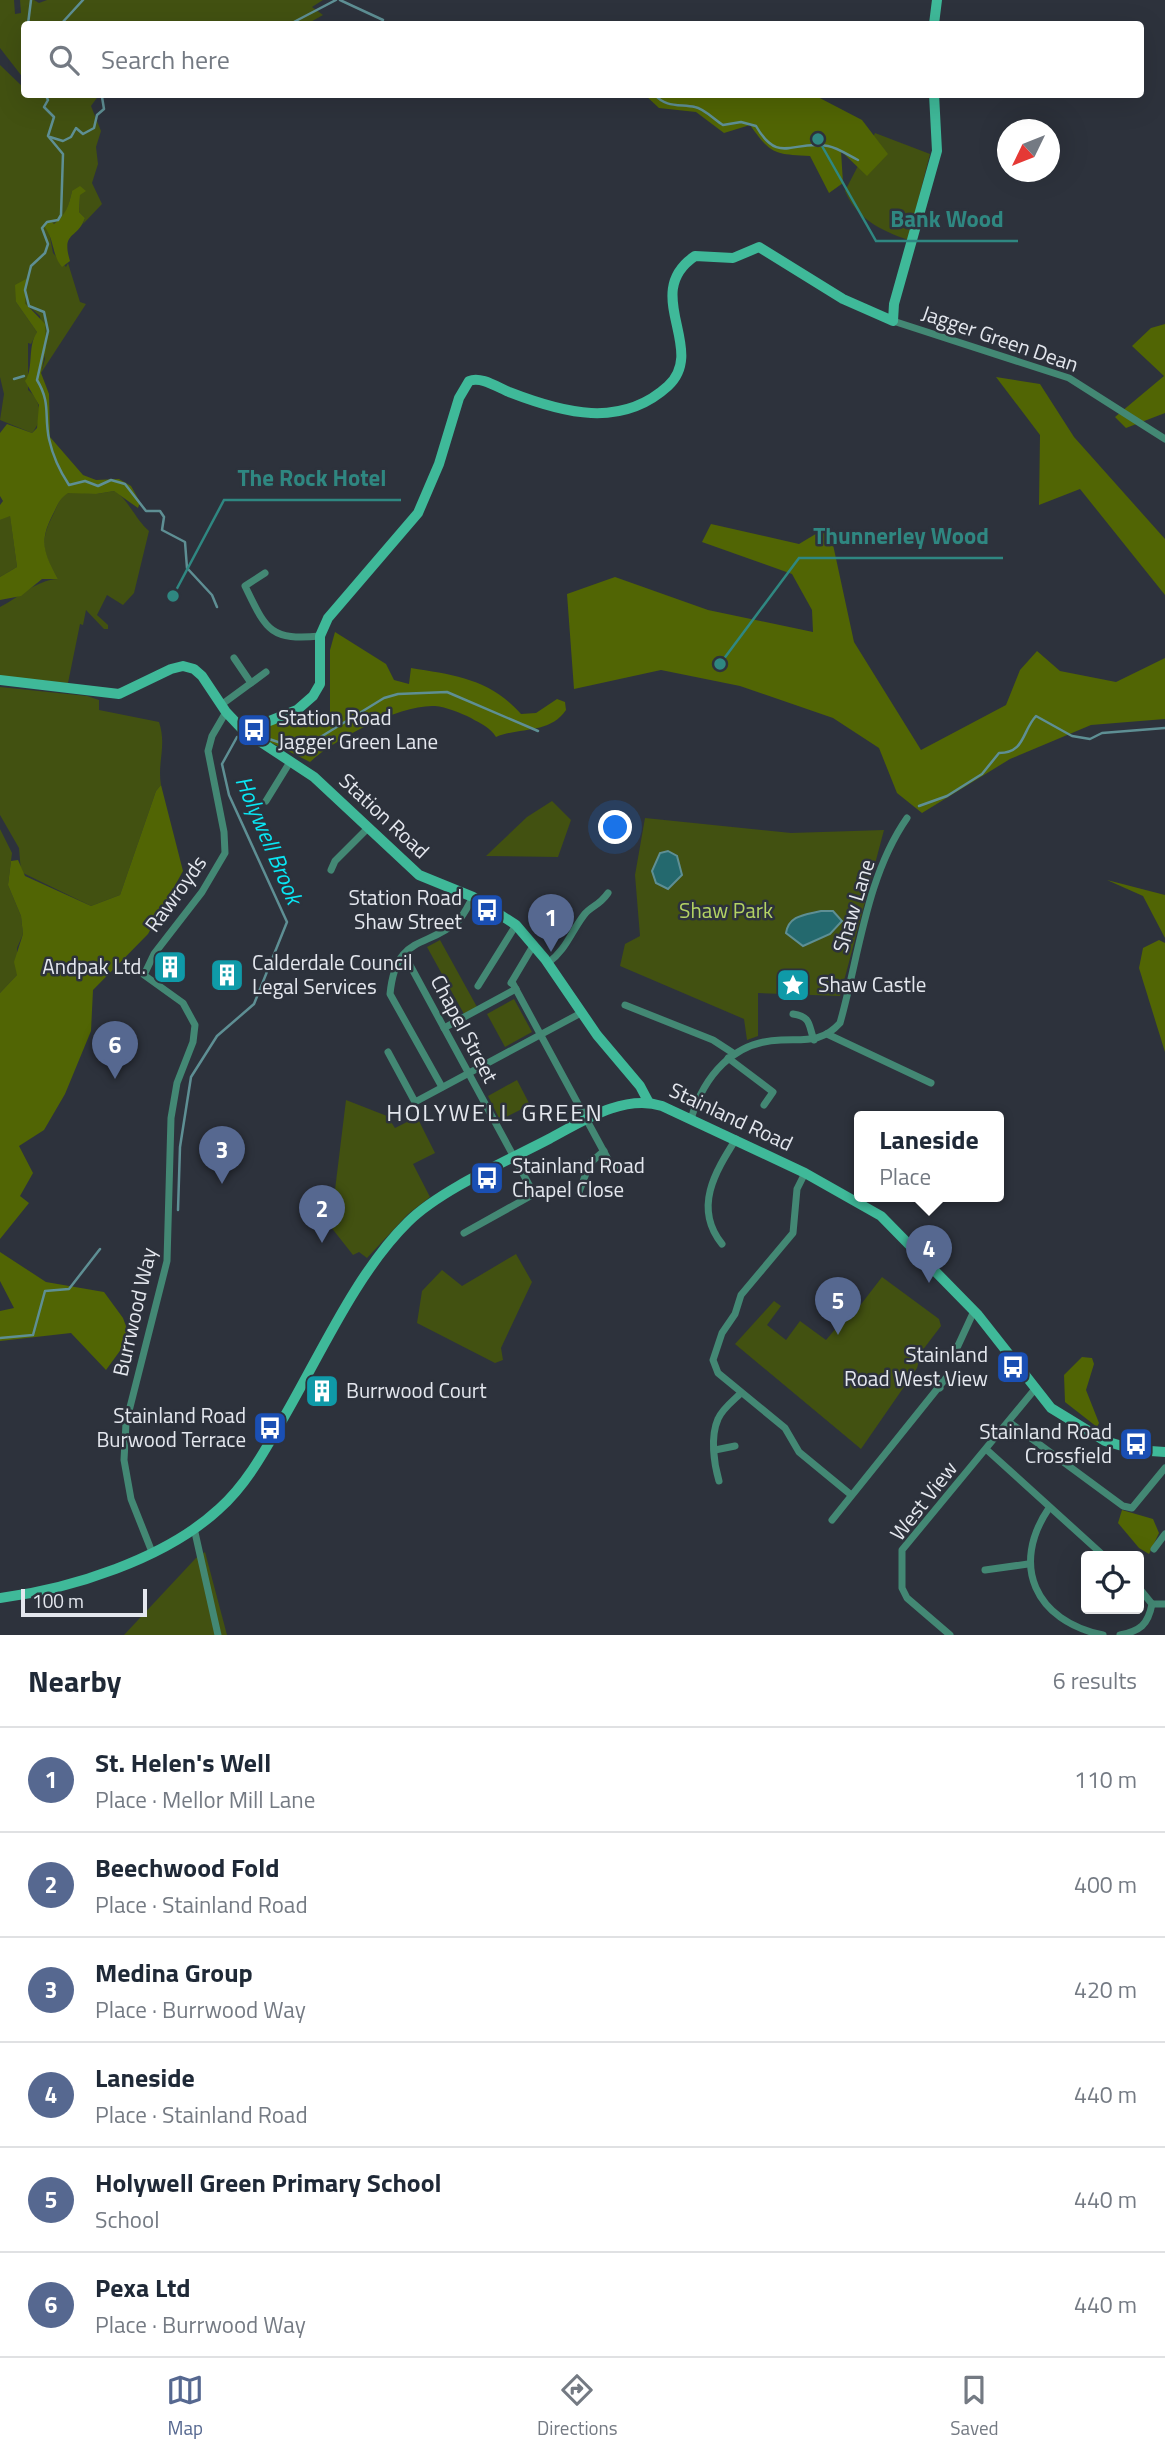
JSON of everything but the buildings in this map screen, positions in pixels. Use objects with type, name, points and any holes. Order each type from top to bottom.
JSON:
[{"type":"street","points":[[934,21],[937,0]]},
{"type":"street","points":[[244,731],[297,710],[313,696],[320,684],[320,636],[328,618],[418,513],[439,464],[459,398],[469,381],[482,381],[558,408],[599,415],[630,410],[661,392],[682,367],[684,353],[676,331],[673,286],[677,274],[695,256],[733,258],[759,247],[843,299],[893,321],[894,304],[937,151],[934,98]]},
{"type":"street","name":"Jagger Green Dean","points":[[893,321],[1069,378],[1165,439]]},
{"type":"street","points":[[265,573],[245,586],[268,626],[290,639],[320,636]]},
{"type":"street","points":[[234,658],[251,683]]},
{"type":"street","name":"Station Road","points":[[0,680],[119,694],[171,669],[186,666],[202,676],[223,709],[244,731],[333,793],[400,860],[419,875],[473,897],[516,925],[548,963],[581,1013],[640,1086],[648,1101]]},
{"type":"street","points":[[223,709],[266,672]]},
{"type":"street","name":"Rawroyds","points":[[144,975],[154,954],[202,892],[225,853],[224,832],[208,751],[223,709]]},
{"type":"street","points":[[265,801],[290,762]]},
{"type":"street","name":"Shaw Lane","points":[[827,1034],[840,1023],[869,908],[892,844],[907,818]]},
{"type":"street","points":[[331,870],[335,862],[367,829]]},
{"type":"street","points":[[548,963],[568,944],[586,912],[599,906],[608,893]]},
{"type":"street","points":[[442,1087],[390,994],[391,980],[410,947],[458,920],[473,897]]},
{"type":"street","points":[[478,986],[516,925]]},
{"type":"street","points":[[444,1028],[503,996],[514,985],[533,946]]},
{"type":"street","name":"Chapel Street","points":[[404,954],[534,1194],[464,1233]]},
{"type":"street","name":"Burrwood Way","points":[[144,975],[183,1003],[195,1025],[193,1042],[177,1083],[171,1118],[167,1261],[126,1423],[124,1460],[131,1499],[152,1552]]},
{"type":"street","points":[[514,985],[610,1163],[624,1169],[629,1166]]},
{"type":"street","points":[[625,1005],[713,1040],[773,1093],[764,1105]]},
{"type":"street","points":[[388,1052],[415,1101],[581,1013]]},
{"type":"street","points":[[793,1014],[804,1016],[811,1024],[814,1040]]},
{"type":"street","points":[[691,1119],[708,1081],[731,1055],[766,1041],[814,1040],[827,1034],[931,1083]]},
{"type":"street","name":"Stainland Road","points":[[0,1598],[26,1595],[88,1579],[152,1552],[194,1528],[218,1510],[243,1483],[384,1248],[409,1221],[435,1202],[586,1119],[630,1102],[648,1101],[736,1139],[854,1201]]},
{"type":"street","points":[[722,1244],[709,1220],[707,1202],[713,1177],[736,1139]]},
{"type":"street","points":[[579,1192],[590,1163],[604,1151]]},
{"type":"street","points":[[805,1173],[797,1189],[793,1233],[741,1295],[735,1314],[722,1333],[713,1360],[718,1373],[785,1427],[799,1452],[850,1494]]},
{"type":"street","name":"Stainland Road","points":[[856,1202],[881,1216],[974,1311],[1005,1346],[1051,1408],[1105,1441],[1136,1450],[1165,1452]]},
{"type":"street","points":[[948,1355],[956,1350],[974,1311]]},
{"type":"street","points":[[929,1378],[940,1388]]},
{"type":"street","points":[[832,1520],[850,1494],[946,1378]]},
{"type":"street","name":"West View","points":[[950,1635],[907,1598],[902,1588],[902,1550],[1035,1389]]},
{"type":"street","points":[[719,1482],[714,1463],[718,1417],[741,1393]]},
{"type":"street","points":[[1009,1422],[1123,1506],[1132,1508],[1165,1468]]},
{"type":"street","points":[[715,1450],[735,1446]]},
{"type":"street","points":[[987,1450],[1098,1551]]},
{"type":"street","points":[[1049,1508],[1035,1529],[1028,1564],[1047,1606],[1065,1622],[1103,1635]]},
{"type":"street","points":[[194,1528],[218,1635]]},
{"type":"street","points":[[1154,1549],[1165,1534]]},
{"type":"street","points":[[985,1570],[1028,1564]]},
{"type":"street","points":[[1120,1635],[1136,1632],[1149,1621],[1152,1605],[1144,1595]]},
{"type":"street","points":[[1152,1605],[1165,1604]]},
{"type":"green space","points":[[0,0],[14,0],[15,14],[21,13],[20,0],[34,0],[39,3],[47,0],[323,0],[312,7],[323,15],[312,21],[21,21],[21,75],[0,48]]},
{"type":"green space","points":[[0,65],[21,85],[21,98],[97,98],[91,106],[101,131],[96,147],[98,164],[92,183],[102,204],[83,224],[85,218],[79,212],[80,194],[72,191],[64,215],[56,222],[43,225],[49,232],[53,253],[66,267],[68,263],[80,302],[86,304],[41,373],[45,359],[40,316],[25,303],[26,288],[16,302],[37,332],[31,344],[28,343],[28,390],[36,399],[39,410],[38,422],[32,433],[0,420],[4,394],[0,377]]},
{"type":"green space","points":[[648,98],[820,98],[862,120],[888,154],[867,176],[841,151],[843,183],[829,193],[810,156],[775,151],[763,142],[750,125],[724,133],[696,112],[659,108]]},
{"type":"green space","points":[[875,133],[930,154],[908,240],[870,222],[856,209],[845,191]]},
{"type":"green space","points":[[80,186],[86,191],[80,195],[79,212],[85,218],[69,240],[67,245],[70,261],[62,267],[43,225],[49,220],[54,224],[58,221],[70,201],[72,191]]},
{"type":"green space","points":[[28,278],[25,303],[45,324],[46,348],[41,373],[49,394],[50,437],[83,475],[96,480],[119,479],[131,486],[140,502],[138,508],[114,491],[96,494],[68,493],[57,506],[44,541],[49,562],[58,579],[42,579],[21,596],[0,600],[0,577],[17,567],[10,516],[0,520],[0,505],[3,501],[0,496],[0,433],[7,424],[32,433],[37,428],[39,405],[25,381],[37,332],[16,302],[15,285]]},
{"type":"green space","points":[[1165,324],[1165,413],[1126,428],[1115,417],[1164,376],[1132,346],[1151,328]]},
{"type":"green space","points":[[996,377],[1040,384],[1074,437],[1165,539],[1165,595],[1080,489],[1039,505],[1040,435]]},
{"type":"green space","points":[[114,491],[123,498],[149,531],[134,593],[123,605],[107,595],[97,615],[108,625],[108,629],[104,629],[86,610],[83,625],[80,624],[68,683],[0,676],[0,607],[35,586],[58,579],[46,554],[44,540],[60,500],[68,492],[96,494]]},
{"type":"green space","points":[[10,515],[17,567],[0,577],[0,520]]},
{"type":"green space","points":[[711,524],[799,544],[829,526],[854,642],[921,750],[1006,705],[1020,670],[1037,651],[1060,671],[1116,682],[1165,658],[1165,719],[1091,725],[1010,759],[922,813],[897,793],[879,748],[833,718],[740,686],[661,670],[574,689],[567,594],[615,577],[708,610],[813,632],[812,610],[792,574],[702,542]]},
{"type":"green space","points":[[335,632],[386,664],[394,680],[409,684],[411,668],[442,673],[484,686],[509,702],[521,714],[536,713],[557,699],[565,702],[566,710],[552,723],[496,737],[485,726],[458,712],[435,706],[421,707],[369,725],[335,743],[310,762],[264,739],[261,727],[304,714],[330,713],[330,650]]},
{"type":"green space","points":[[0,687],[87,696],[99,700],[99,710],[159,722],[162,739],[161,785],[156,791],[120,895],[91,906],[21,872],[19,848],[0,815]]},
{"type":"green space","points":[[161,785],[183,871],[148,934],[93,990],[91,1031],[65,1094],[44,1130],[19,1146],[33,1173],[20,1196],[29,1203],[0,1239],[0,993],[17,975],[14,962],[23,934],[21,916],[8,885],[11,861],[18,860],[25,876],[91,906],[120,895],[156,791]]},
{"type":"green space","points":[[552,801],[571,820],[558,857],[486,856],[527,817]]},
{"type":"green space","name":"Shaw Park","points":[[645,818],[791,833],[884,830],[840,996],[758,993],[758,1036],[747,1040],[744,1019],[620,966],[625,944],[640,936],[635,875]]},
{"type":"green space","points":[[0,829],[12,853],[8,885],[21,916],[23,934],[17,948],[17,975],[0,993]]},
{"type":"green space","points":[[1107,880],[1165,895],[1165,938],[1143,896]]},
{"type":"green space","points":[[440,940],[477,1007],[464,1014],[427,947]]},
{"type":"green space","points":[[1159,940],[1165,943],[1165,1052],[1139,968],[1143,948]]},
{"type":"green space","points":[[514,999],[532,1032],[505,1047],[487,1014]]},
{"type":"green space","points":[[517,1080],[530,1105],[500,1120],[488,1096]]},
{"type":"green space","points":[[346,1100],[387,1116],[395,1128],[417,1117],[435,1153],[413,1164],[430,1197],[408,1214],[367,1258],[359,1252],[353,1255],[327,1222],[333,1206]]},
{"type":"green space","points":[[0,1252],[46,1282],[104,1292],[123,1318],[130,1337],[106,1370],[71,1333],[0,1341],[0,1311],[14,1308],[0,1281]]},
{"type":"green space","points":[[516,1254],[532,1282],[501,1348],[503,1360],[495,1363],[417,1323],[422,1291],[442,1270],[462,1286]]},
{"type":"green space","points":[[882,1277],[939,1319],[941,1326],[922,1351],[917,1368],[861,1449],[735,1344],[774,1301],[781,1306],[767,1325],[786,1340],[800,1321],[826,1340],[848,1314],[852,1316]]},
{"type":"green space","points":[[1082,1357],[1092,1358],[1094,1364],[1086,1390],[1099,1423],[1097,1427],[1065,1402],[1064,1375]]},
{"type":"green space","points":[[1122,1510],[1153,1519],[1159,1533],[1149,1554],[1139,1548],[1118,1523]]},
{"type":"green space","points":[[205,1552],[227,1635],[124,1635],[196,1558]]},
{"type":"water","points":[[668,851],[677,856],[682,875],[668,889],[656,883],[652,871],[660,853]]},
{"type":"water","points":[[821,911],[833,911],[842,921],[830,934],[803,946],[786,933],[794,919]]},
{"type":"waterway","points":[[28,21],[31,0]]},
{"type":"waterway","points":[[64,21],[83,0]]},
{"type":"waterway","points":[[296,21],[336,0]]},
{"type":"waterway","points":[[340,0],[383,20]]},
{"type":"waterway","points":[[47,98],[44,107],[54,117],[48,136],[63,154],[61,215],[58,220],[47,222],[42,228],[48,244],[45,253],[31,266],[25,290],[29,306],[44,312],[48,331],[37,380],[46,402],[52,452],[69,485],[85,481],[98,486],[111,480],[125,484],[146,511],[160,511],[164,517],[162,530],[185,542],[187,568],[212,595],[217,607]]},
{"type":"waterway","points":[[50,137],[63,141],[71,137],[76,128],[83,134],[94,128],[97,115],[104,109],[102,98]]},
{"type":"waterway","points":[[659,98],[668,103],[698,108],[723,125],[741,122],[756,126],[764,138],[780,148],[828,146],[858,160]]},
{"type":"waterway","points":[[14,379],[24,376]]},
{"type":"waterway","name":"Holywell Brook","points":[[260,736],[296,748],[314,741],[384,698],[398,694],[447,692],[538,731]]},
{"type":"waterway","name":"Holywell Brook","points":[[919,806],[947,796],[982,774],[999,753],[1007,752],[1018,745],[1036,716],[1072,736],[1090,739],[1102,733],[1165,728]]},
{"type":"waterway","name":"Holywell Brook","points":[[178,1210],[180,1147],[191,1077],[217,1036],[254,1004],[287,922],[229,795],[222,764],[237,737],[246,736]]},
{"type":"waterway","name":"Holywell Brook","points":[[0,1338],[33,1335],[45,1291],[69,1289],[100,1249]]},
{"type":"place","name":"Bank Wood","points":[[818,139]]},
{"type":"place","name":"The Rock Hotel","points":[[173,596]]},
{"type":"place","name":"Thunnerley Wood","points":[[720,664]]},
{"type":"place","name":"Station Road Jagger Green Lane","points":[[254,730]]},
{"type":"place","name":"Station Road Shaw Street","points":[[487,910]]},
{"type":"place","name":"St. Helen's Well","points":[[551,952]]},
{"type":"place","name":"Andpak Ltd.","points":[[170,967]]},
{"type":"place","name":"Calderdale Council Legal Services","points":[[227,975]]},
{"type":"place","name":"Shaw Castle","points":[[793,985]]},
{"type":"place","name":"Pexa Ltd","points":[[115,1079]]},
{"type":"place","name":"Stainland Road Chapel Close","points":[[487,1178]]},
{"type":"place","name":"Medina Group","points":[[222,1184]]},
{"type":"place","name":"Beechwood Fold","points":[[322,1243]]},
{"type":"place","name":"Laneside","points":[[929,1283]]},
{"type":"place","name":"Holywell Green Primary School","points":[[838,1335]]},
{"type":"place","name":"Stainland Road West View","points":[[1013,1367]]},
{"type":"place","name":"Burrwood Court","points":[[322,1391]]},
{"type":"place","name":"Stainland Road Burwood Terrace","points":[[270,1428]]},
{"type":"place","name":"Stainland Road Crossfield","points":[[1136,1444]]},
{"type":"district","name":"HOLYWELL GREEN","points":[[495,1113]]}]
